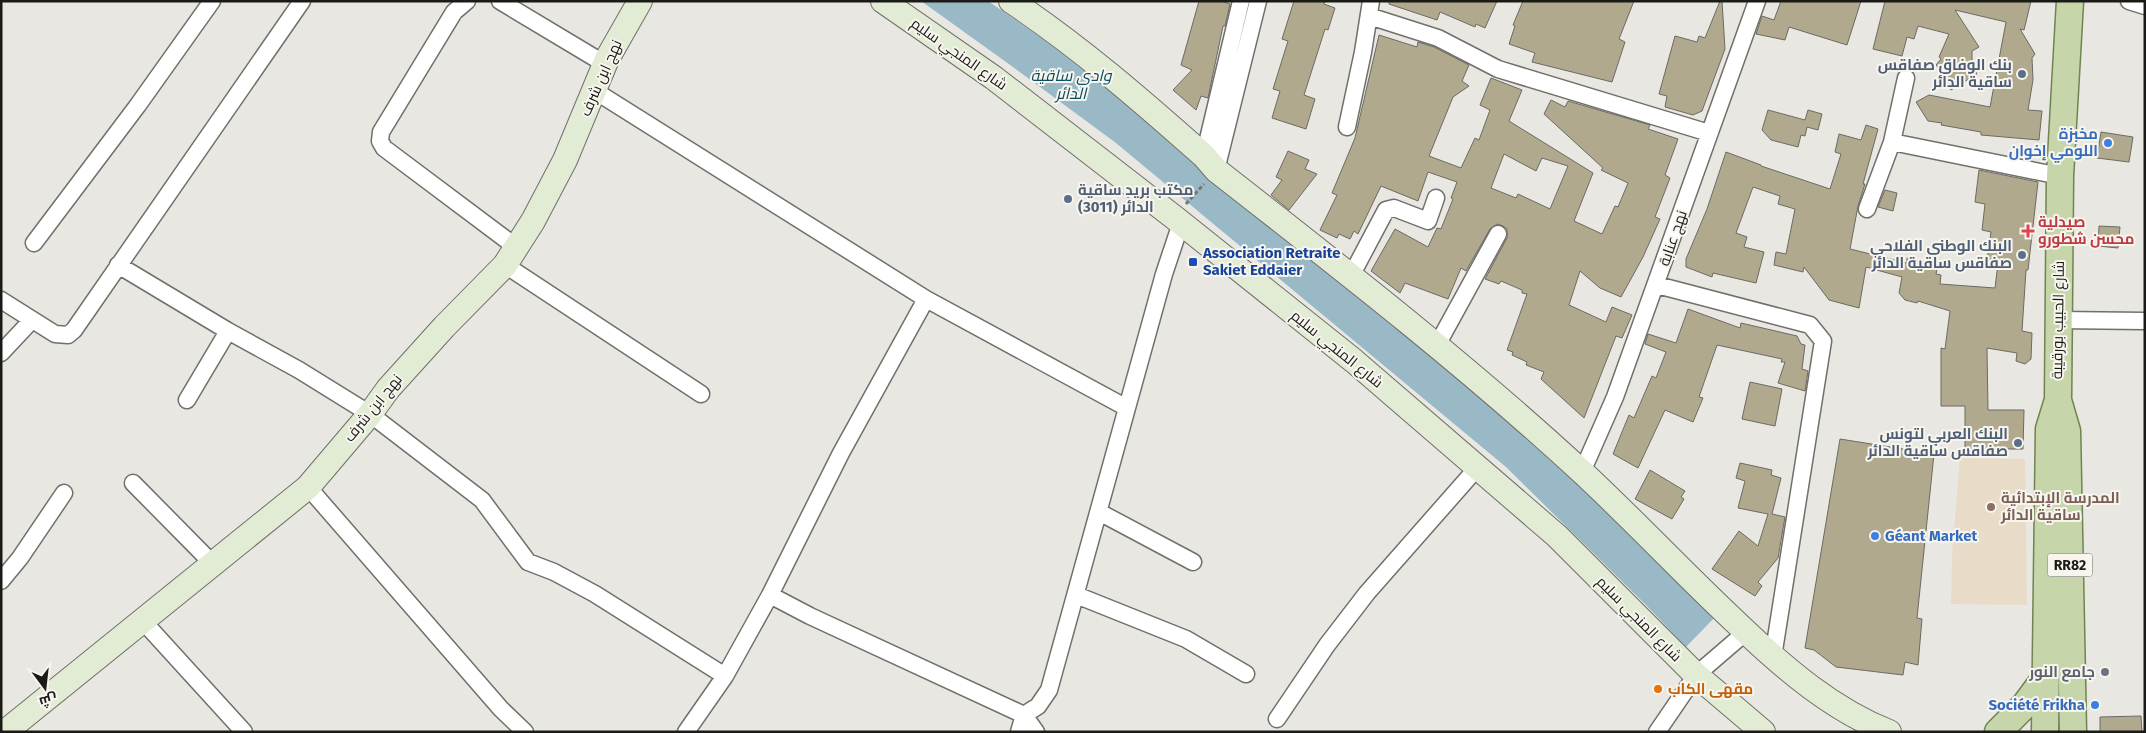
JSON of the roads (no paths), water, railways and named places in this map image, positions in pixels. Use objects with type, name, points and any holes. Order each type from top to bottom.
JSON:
[{"type":"main road","name":"نهج ابن شرف","points":[[5,732],[308,487],[406,368],[510,256],[533,221],[566,160],[605,64],[640,1]]},
{"type":"main road","name":"شارع المنجي سليم","points":[[883,1],[1183,213],[1557,536],[1696,676],[1763,732]]},
{"type":"main road","points":[[1011,1],[1051,28],[1099,65],[1209,169],[1351,276],[1528,424],[1582,472],[1773,657],[1807,684],[1841,707],[1870,725],[1889,732]]},
{"type":"main road","name":"شارع الحبيب بورقيبة","points":[[2070,1],[2060,176],[2058,400],[2067,431],[2073,732]]},
{"type":"main road","name":"شارع الحبيب بورقيبة","points":[[2045,732],[2049,429],[2058,400]]},
{"type":"main road","points":[[1998,732],[2025,705],[2045,678]]},
{"type":"street","points":[[34,243],[138,105],[212,1]]},
{"type":"street","points":[[467,1],[454,12],[381,132],[380,141],[384,148],[510,256],[701,394]]},
{"type":"street","points":[[500,1],[605,64]]},
{"type":"street","points":[[1209,169],[1241,1]]},
{"type":"street","points":[[1209,169],[1258,1]]},
{"type":"street","name":"نهج عنابة","points":[[1582,472],[1615,397],[1657,285],[1757,1]]},
{"type":"street","points":[[2129,1],[2145,6]]},
{"type":"street","points":[[1,300],[55,334],[68,335],[74,330],[299,2]]},
{"type":"street","points":[[1347,127],[1370,9],[1438,38],[1498,69],[1709,133]]},
{"type":"street","points":[[1867,209],[1892,142],[1906,78]]},
{"type":"street","points":[[595,91],[926,299],[1127,408]]},
{"type":"street","points":[[1892,142],[2060,176]]},
{"type":"street","points":[[1351,276],[1386,210],[1394,208],[1428,221],[1436,198]]},
{"type":"street","points":[[1018,732],[1024,715],[1038,706],[1049,690],[1183,213]]},
{"type":"street","points":[[1436,347],[1498,234]]},
{"type":"street","points":[[118,265],[228,331],[299,370],[370,414],[482,500],[528,562],[554,572],[595,594],[725,676]]},
{"type":"street","points":[[1657,285],[1810,325],[1823,341],[1773,657]]},
{"type":"street","points":[[686,732],[725,676],[770,595],[841,453],[926,299]]},
{"type":"street","points":[[1,353],[32,320]]},
{"type":"street","points":[[2058,320],[2145,321]]},
{"type":"street","points":[[187,400],[228,331]]},
{"type":"street","points":[[1276,719],[1327,644],[1367,593],[1477,468]]},
{"type":"street","points":[[134,483],[213,564]]},
{"type":"street","points":[[308,487],[501,709],[525,732]]},
{"type":"street","points":[[1,581],[20,558],[64,493]]},
{"type":"street","points":[[1099,512],[1194,562]]},
{"type":"street","points":[[770,595],[810,616],[1024,715],[1036,732]]},
{"type":"street","points":[[1076,595],[1186,639],[1246,674]]},
{"type":"street","points":[[142,620],[244,732]]},
{"type":"street","points":[[1657,732],[1696,676],[1746,632]]},
{"type":"water","name":"وادي ساقية الدائر","points":[[921,1],[988,1],[1084,67],[1531,437],[1715,617],[1686,647],[1506,467],[1116,143]]},
{"type":"place","name":"بنك الوفاق صفاقس ساقية الدائر","points":[[2022,74]]},
{"type":"place","name":"مخبزة اللومي إخوان","points":[[2108,143]]},
{"type":"place","name":"مكتب بريد ساقية الدائر (3011)","points":[[1068,199]]},
{"type":"place","name":"صيدلية محسن شطورو","points":[[2028,231]]},
{"type":"place","name":"البنك الوطني الفلاحي صفاقس ساقية الدائر","points":[[2022,255]]},
{"type":"place","name":"Association Retraite Sakiet Eddaier","points":[[1193,262]]},
{"type":"place","name":"البنك العربي لتونس صفاقس ساقية الدائر","points":[[2018,443]]},
{"type":"place","name":"المدرسة الإبتدائية ساقية الدائر","points":[[1991,507]]},
{"type":"place","name":"Géant Market","points":[[1875,536]]},
{"type":"place","name":"جامع النور","points":[[2105,672]]},
{"type":"place","name":"مقهى الكاب","points":[[1658,689]]},
{"type":"place","name":"Société Frikha","points":[[2095,705]]}]
